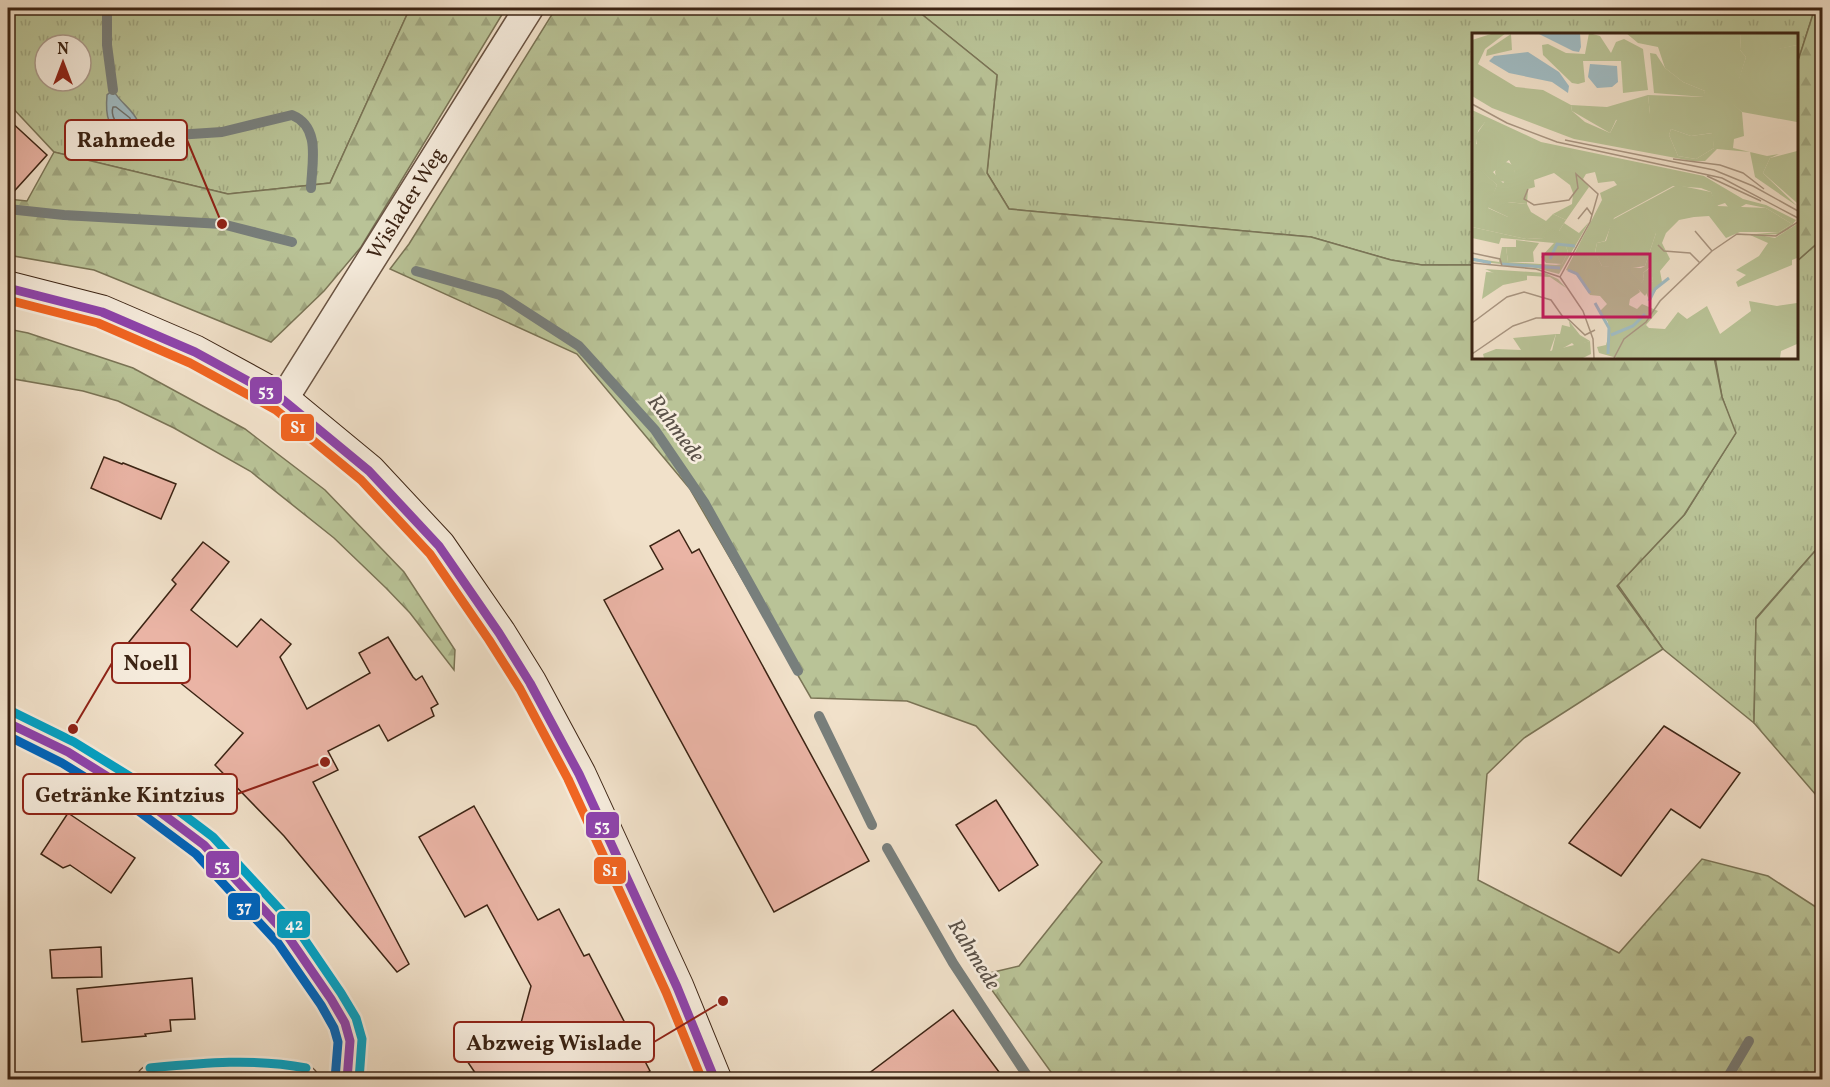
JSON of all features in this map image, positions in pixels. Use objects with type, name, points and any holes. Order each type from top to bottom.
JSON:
[{"type":"main road","points":[[8,288],[102,312],[195,352],[283,400],[369,471],[439,546],[499,633],[530,683],[579,774],[677,987],[715,1080]]},
{"type":"street","name":"Wislader Weg","points":[[283,400],[529,8]]},
{"type":"street","points":[[8,723],[68,752],[140,797],[204,844],[287,935],[331,999],[345,1023],[350,1041],[347,1080]]},
{"type":"street","points":[[151,1080],[236,1072],[280,1074],[304,1080]]},
{"type":"green space","points":[[8,8],[410,8],[330,183],[228,194],[54,152],[8,103]]},
{"type":"green space","points":[[410,8],[506,8],[361,247],[324,291],[271,342],[94,270],[8,255],[8,199],[27,201],[54,152],[228,194],[330,183]]},
{"type":"green space","points":[[556,8],[914,8],[997,75],[987,173],[1009,209],[1311,237],[1391,260],[1422,265],[1472,265],[1472,358],[1714,358],[1722,397],[1736,433],[1684,515],[1617,586],[1663,649],[1524,738],[1487,774],[1478,880],[1619,953],[1702,859],[1768,876],[1822,911],[1822,1079],[1056,1079],[981,975],[1019,966],[1102,862],[976,726],[907,701],[811,698],[690,489],[577,354],[390,269],[409,244]]},
{"type":"green space","points":[[914,8],[1815,8],[1797,64],[1797,33],[1472,33],[1472,265],[1422,265],[1391,260],[1311,237],[1009,209],[987,173],[997,75]]},
{"type":"green space","points":[[1815,8],[1822,8],[1822,239],[1797,261],[1797,64]]},
{"type":"green space","points":[[1822,239],[1822,543],[1756,618],[1754,723],[1663,649],[1618,585],[1685,514],[1735,434],[1722,397],[1715,358],[1797,358],[1797,261]]},
{"type":"green space","points":[[8,329],[28,333],[133,368],[245,429],[325,490],[404,572],[455,650],[454,670],[410,613],[386,588],[334,538],[250,471],[174,428],[118,401],[83,391],[8,378]]},
{"type":"green space","points":[[1822,543],[1822,785],[1816,795],[1754,723],[1756,619]]},
{"type":"water","points":[[113,90],[138,122],[135,132],[125,140],[111,125],[107,115],[107,95]]},
{"type":"building","points":[[8,119],[47,155],[8,198]]},
{"type":"building","points":[[104,457],[176,484],[161,519],[91,488]]},
{"type":"building","points":[[679,530],[692,553],[699,549],[869,861],[774,912],[604,600],[663,569],[650,546]]},
{"type":"building","points":[[203,542],[229,562],[191,610],[237,647],[261,619],[291,644],[280,657],[307,709],[370,673],[359,653],[388,637],[413,677],[416,680],[422,676],[438,704],[431,708],[434,716],[388,741],[379,725],[328,751],[338,770],[313,782],[409,964],[397,972],[284,836],[215,765],[243,733],[129,642],[176,584],[172,580]]},
{"type":"building","points":[[1664,726],[1740,773],[1700,828],[1671,809],[1621,876],[1569,843]]},
{"type":"building","points":[[996,800],[1038,865],[999,891],[956,825]]},
{"type":"building","points":[[474,806],[538,920],[559,909],[584,956],[589,954],[650,1071],[634,1080],[480,1080],[465,1058],[493,1044],[490,1039],[521,1023],[531,986],[487,905],[465,917],[419,837]]},
{"type":"building","points":[[68,813],[135,858],[111,893],[70,865],[63,868],[41,854]]},
{"type":"building","points":[[101,947],[102,977],[52,978],[50,950]]},
{"type":"building","points":[[192,978],[195,1019],[170,1020],[171,1031],[145,1034],[146,1036],[82,1042],[77,989]]},
{"type":"building","points":[[953,1010],[1005,1080],[860,1080]]},
{"type":"waterway","points":[[109,8],[107,45],[113,90]]},
{"type":"waterway","points":[[176,135],[222,132],[292,115],[301,121],[311,137],[313,146],[311,188]]},
{"type":"waterway","name":"Rahmede","points":[[8,209],[64,215],[222,224],[292,242]]},
{"type":"waterway","name":"Rahmede","points":[[416,271],[500,295],[579,346],[655,430],[704,502],[798,671]]},
{"type":"waterway","name":"Rahmede","points":[[819,716],[872,825]]},
{"type":"waterway","name":"Rahmede","points":[[887,848],[953,963],[1030,1080]]},
{"type":"waterway","points":[[1726,1080],[1749,1041]]},
{"type":"transit line","name":"53","points":[[8,288],[102,312],[195,352],[283,400],[369,471],[439,546],[499,633],[530,683],[579,774],[677,987],[715,1080]]},
{"type":"transit line","name":"S1","points":[[8,300],[98,323],[190,363],[276,410],[361,480],[430,554],[520,689],[568,779],[666,992],[702,1080]]},
{"type":"transit line","name":"42","points":[[13,712],[74,742],[147,787],[213,837],[296,927],[341,993],[356,1018],[362,1039],[359,1080]]},
{"type":"transit line","name":"53","points":[[8,723],[68,752],[140,797],[204,845],[287,935],[331,999],[345,1023],[350,1041],[347,1080]]},
{"type":"transit line","name":"37","points":[[8,736],[62,763],[133,807],[196,854],[278,943],[321,1005],[334,1028],[338,1042],[335,1079]]},
{"type":"transit line","name":"42","points":[[150,1068],[248,1062],[306,1068]]},
{"type":"place","name":"Rahmede","points":[[222,224]]},
{"type":"place","name":"Noell","points":[[73,729]]},
{"type":"place","name":"Getränke Kintzius","points":[[325,762]]},
{"type":"place","name":"Abzweig Wislade","points":[[723,1001]]}]
